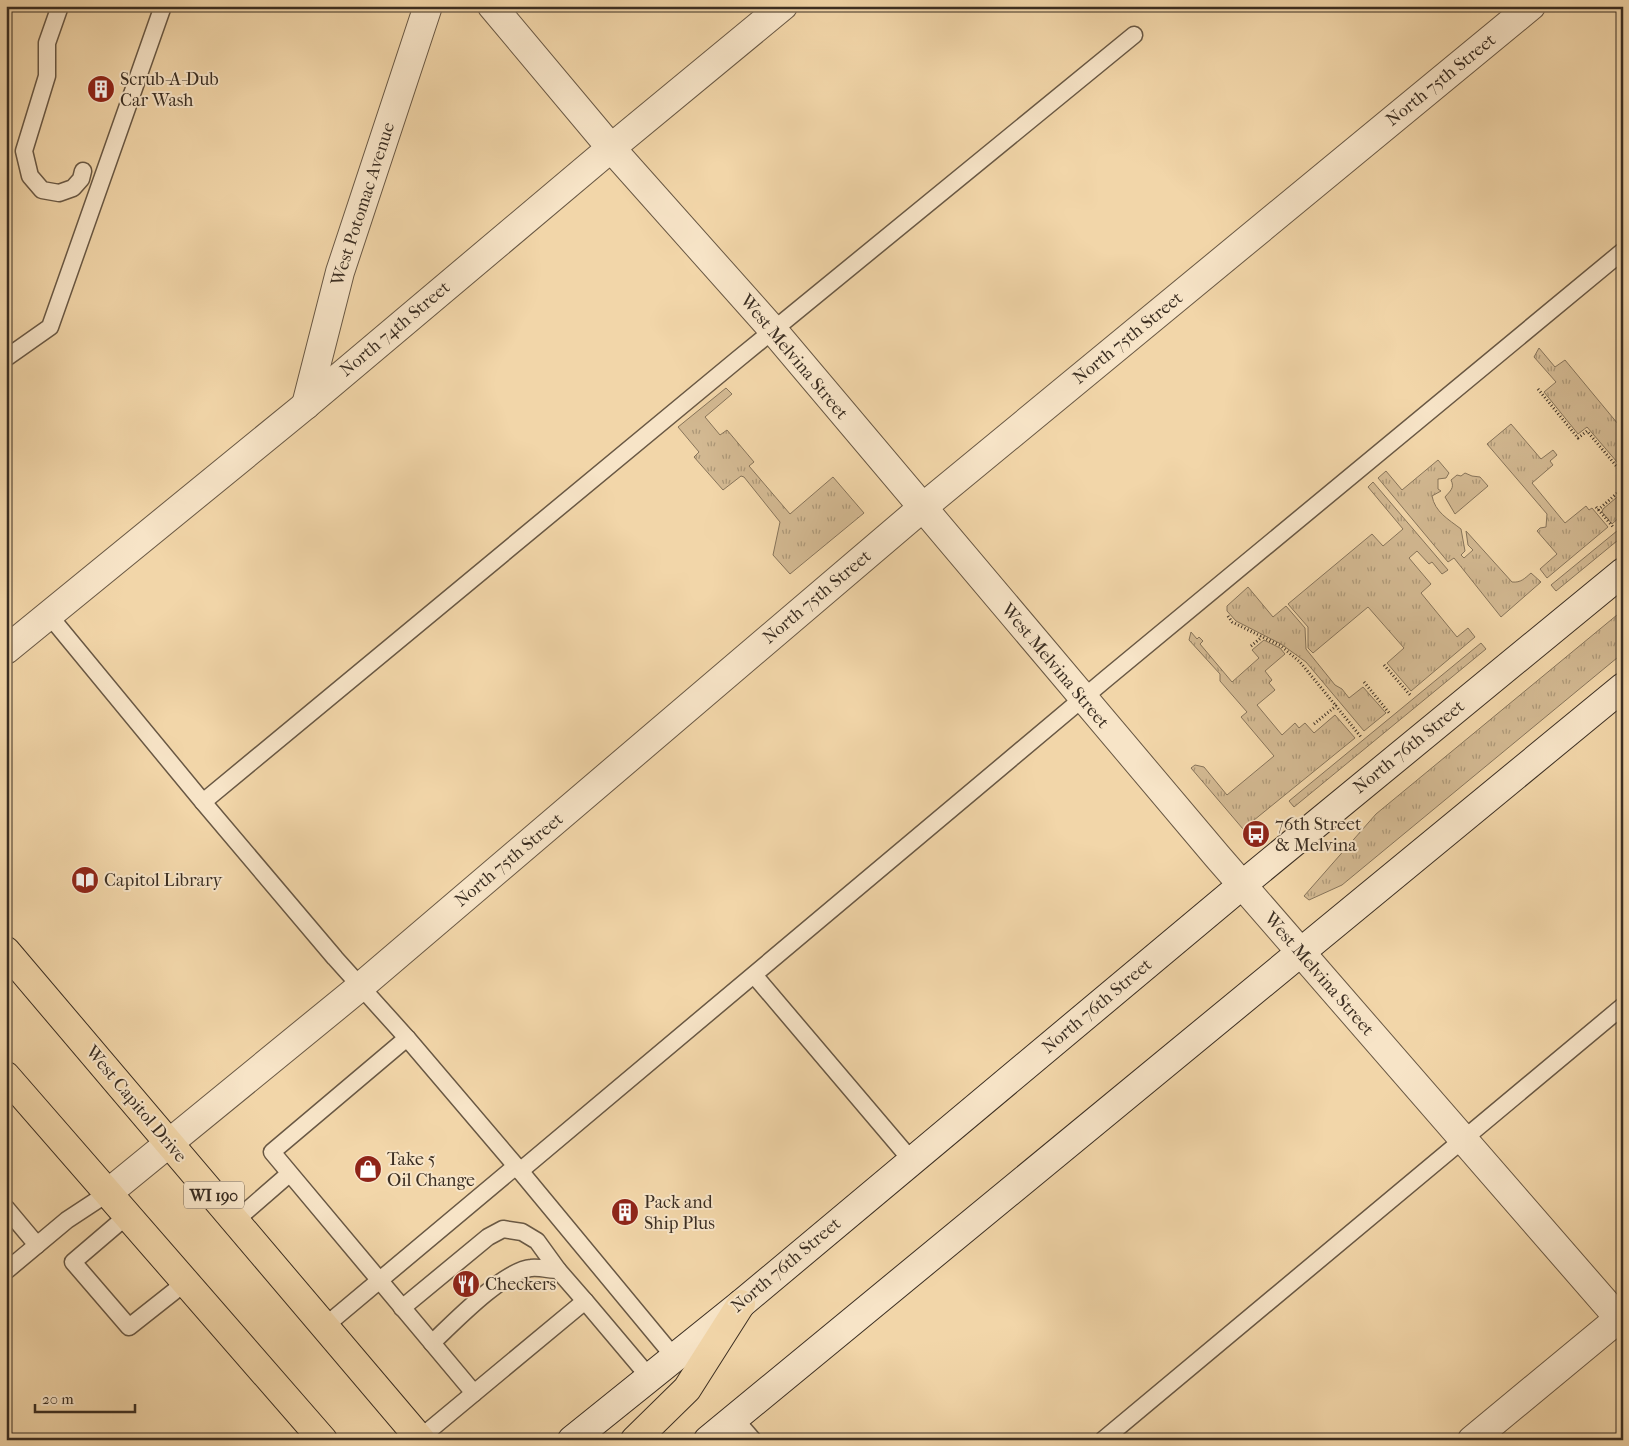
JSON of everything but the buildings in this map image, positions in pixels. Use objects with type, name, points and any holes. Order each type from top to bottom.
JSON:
[{"type":"main road","name":"West Capitol Drive","points":[[6,951],[420,1439]]},
{"type":"main road","points":[[6,977],[35,985]]},
{"type":"main road","points":[[6,1076],[323,1440]]},
{"type":"main road","points":[[635,1440],[687,1390],[740,1304]]},
{"type":"street","name":"West Potomac Avenue","points":[[306,404],[340,272],[428,6]]},
{"type":"street","name":"West Melvina Street","points":[[492,6],[611,148],[773,330],[1082,699],[1300,953],[1621,1319]]},
{"type":"street","name":"North 74th Street","points":[[9,640],[48,614],[306,404],[783,6]]},
{"type":"street","name":"North 75th Street","points":[[108,1193],[360,987],[922,508],[1531,6]]},
{"type":"street","name":"North 76th Street","points":[[572,1440],[675,1358],[1242,885],[1623,572]]},
{"type":"street","points":[[708,1440],[1623,687]]},
{"type":"street","points":[[1472,1440],[1621,1319]]},
{"type":"lane","points":[[60,6],[47,43],[47,76],[24,151],[30,176],[42,190],[58,193],[73,188],[81,179],[83,171]]},
{"type":"lane","points":[[6,358],[50,328],[163,6]]},
{"type":"lane","points":[[203,802],[773,330],[1134,35]]},
{"type":"lane","points":[[325,1326],[754,975],[1082,699],[1623,251]]},
{"type":"lane","points":[[48,614],[203,802],[360,987],[407,1038],[518,1168],[675,1358]]},
{"type":"lane","points":[[754,975],[912,1161]]},
{"type":"lane","points":[[1103,1440],[1623,1006]]},
{"type":"lane","points":[[407,1038],[272,1152],[474,1393]]},
{"type":"lane","points":[[235,1221],[289,1174]]},
{"type":"lane","points":[[6,1271],[67,1220],[108,1193]]},
{"type":"lane","points":[[6,1208],[37,1246]]},
{"type":"lane","points":[[128,1216],[73,1262],[91,1284],[129,1327],[186,1282]]},
{"type":"lane","points":[[402,1308],[488,1237],[503,1229],[522,1232],[537,1241],[558,1270],[650,1378]]},
{"type":"lane","points":[[432,1343],[507,1277],[530,1268],[558,1270]]},
{"type":"lane","points":[[420,1439],[585,1301]]},
{"type":"lane","points":[[734,1418],[753,1440]]},
{"type":"path","points":[[1538,389],[1578,438],[1587,431],[1623,474]]},
{"type":"path","points":[[1614,528],[1597,508],[1623,488]]},
{"type":"path","points":[[1228,616],[1232,622],[1281,646],[1300,662],[1361,737]]},
{"type":"path","points":[[1251,646],[1262,637]]},
{"type":"path","points":[[1384,665],[1411,696]]},
{"type":"path","points":[[1364,682],[1390,714]]},
{"type":"path","points":[[1314,724],[1336,706]]},
{"type":"green space","points":[[1539,348],[1555,367],[1565,360],[1623,430],[1623,469],[1587,427],[1578,434],[1544,392],[1556,382],[1534,357]]},
{"type":"green space","points":[[726,388],[732,394],[705,417],[720,435],[727,430],[754,462],[749,466],[790,514],[833,477],[864,513],[790,574],[773,555],[780,522],[744,477],[741,476],[723,490],[694,457],[699,452],[678,427]]},
{"type":"green space","points":[[1511,424],[1541,459],[1553,450],[1557,455],[1550,461],[1553,465],[1532,483],[1565,523],[1586,506],[1589,510],[1592,508],[1608,527],[1547,578],[1540,569],[1557,554],[1537,531],[1540,528],[1546,527],[1547,514],[1487,444]]},
{"type":"green space","points":[[1438,460],[1449,473],[1446,478],[1438,479],[1438,489],[1441,491],[1432,496],[1439,511],[1461,529],[1465,551],[1461,555],[1464,558],[1473,550],[1468,545],[1466,531],[1512,582],[1520,581],[1531,573],[1541,582],[1501,617],[1454,558],[1448,562],[1378,478],[1386,471],[1402,490]]},
{"type":"green space","points":[[1465,473],[1480,477],[1488,486],[1455,514],[1445,497],[1452,487],[1451,480],[1457,475],[1461,476]]},
{"type":"green space","points":[[1373,482],[1448,570],[1442,574],[1432,562],[1429,564],[1417,551],[1409,558],[1431,584],[1421,593],[1457,637],[1468,628],[1475,637],[1411,691],[1387,663],[1404,648],[1368,607],[1313,653],[1308,648],[1308,627],[1288,604],[1372,534],[1383,546],[1403,529],[1368,487]]},
{"type":"green space","points":[[1623,492],[1623,514],[1612,524],[1602,512],[1603,509]]},
{"type":"green space","points":[[1623,526],[1623,536],[1556,591],[1551,585]]},
{"type":"green space","points":[[1248,587],[1273,617],[1286,606],[1305,628],[1306,649],[1335,685],[1342,689],[1349,698],[1363,687],[1386,713],[1364,731],[1306,662],[1281,644],[1236,621],[1227,611],[1227,606]]},
{"type":"green space","points":[[1623,610],[1623,653],[1342,885],[1309,900],[1304,896],[1376,814]]},
{"type":"green space","points":[[1191,632],[1197,639],[1199,637],[1203,641],[1200,644],[1232,682],[1259,658],[1252,650],[1264,640],[1280,648],[1285,654],[1265,671],[1272,680],[1269,683],[1275,690],[1257,705],[1282,735],[1295,723],[1299,728],[1305,723],[1314,733],[1335,715],[1355,738],[1243,829],[1191,768],[1195,765],[1204,767],[1227,795],[1274,756],[1241,717],[1247,712],[1220,681],[1220,674],[1189,640]]},
{"type":"green space","points":[[1481,643],[1486,649],[1294,807],[1289,801]]},
{"type":"place","name":"Scrub-A-Dub Car Wash","points":[[101,89]]},
{"type":"place","name":"76th Street & Melvina","points":[[1256,834]]},
{"type":"place","name":"Capitol Library","points":[[85,880]]},
{"type":"place","name":"Take 5 Oil Change","points":[[368,1169]]},
{"type":"place","name":"Pack and Ship Plus","points":[[625,1212]]},
{"type":"place","name":"Checkers","points":[[466,1284]]}]
